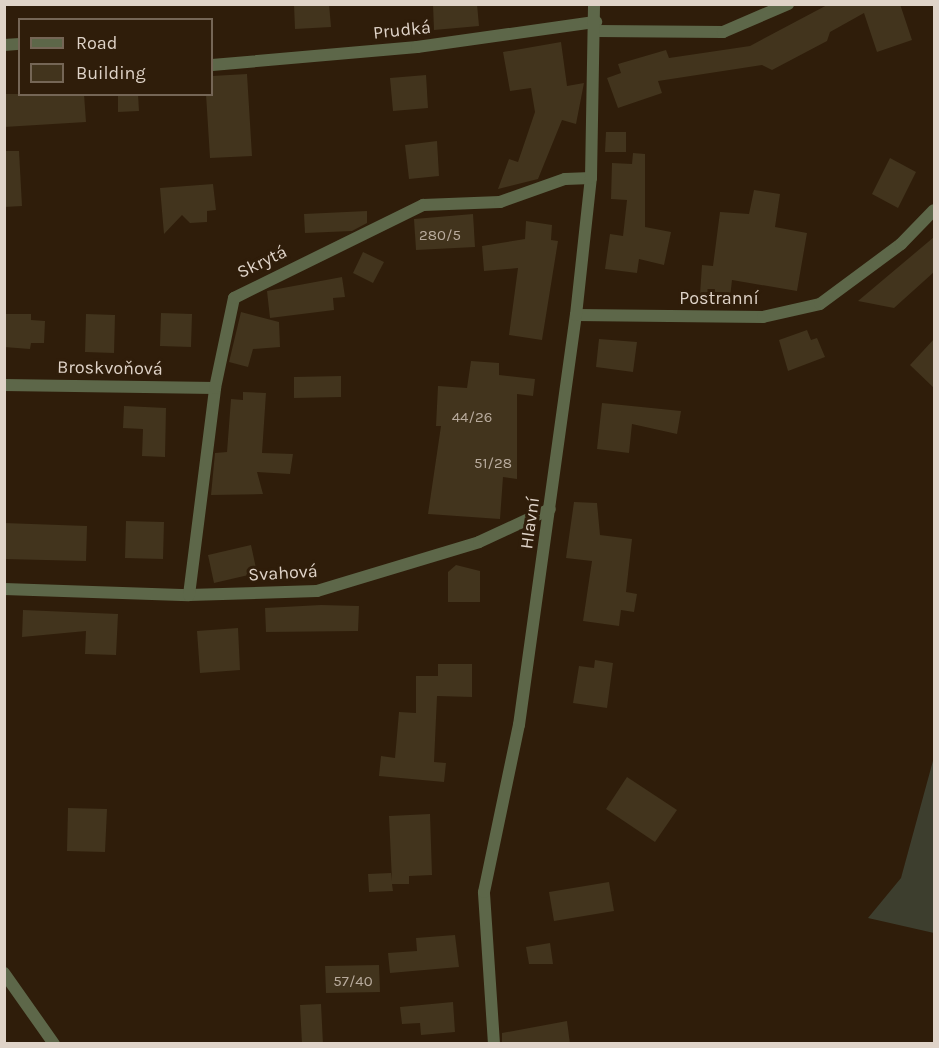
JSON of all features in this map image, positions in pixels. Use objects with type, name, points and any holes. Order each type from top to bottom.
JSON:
[{"type":"street","name":"Hlavní","points":[[494,1044],[484,892],[519,724],[576,315],[591,178],[596,26],[594,4]]},
{"type":"street","name":"Prudká","points":[[213,65],[417,47],[596,26],[723,32],[788,4]]},
{"type":"street","name":"Skrytá","points":[[189,595],[215,388],[230,305],[242,291],[423,205],[500,202],[565,179],[591,178]]},
{"type":"street","name":"Postranní","points":[[576,315],[763,317],[820,304],[885,257],[934,210]]},
{"type":"street","name":"Broskvoňová","points":[[4,385],[215,388]]},
{"type":"street","name":"Svahová","points":[[4,589],[189,595],[333,588],[478,542],[550,509]]},
{"type":"street","points":[[4,973],[54,1044]]},
{"type":"green space","points":[[934,757],[934,933],[868,918],[901,878]]},
{"type":"building","points":[[294,4],[329,4],[331,27],[295,29]]},
{"type":"building","points":[[433,4],[477,4],[479,26],[434,30]]},
{"type":"building","points":[[829,4],[900,4],[912,40],[877,52],[864,13],[830,32],[827,41],[772,70],[762,65],[658,81],[662,93],[618,108],[607,78],[621,73],[618,64],[666,50],[669,58],[750,46]]},
{"type":"building","points":[[561,42],[567,86],[584,83],[576,124],[562,120],[538,179],[498,189],[509,159],[518,162],[535,112],[531,88],[510,91],[503,52]]},
{"type":"building","points":[[247,74],[252,156],[210,158],[206,96],[213,96],[213,76]]},
{"type":"building","points":[[426,75],[428,108],[393,111],[390,78]]},
{"type":"building","points":[[4,94],[84,96],[86,122],[4,127]]},
{"type":"building","points":[[118,96],[138,96],[139,111],[118,112]]},
{"type":"building","points":[[606,132],[626,132],[626,152],[605,152]]},
{"type":"building","points":[[437,141],[439,176],[409,179],[405,145]]},
{"type":"building","points":[[4,151],[19,151],[22,206],[4,207]]},
{"type":"building","points":[[633,153],[645,154],[645,227],[671,232],[664,265],[639,259],[637,273],[605,269],[610,234],[623,236],[627,200],[611,199],[612,163],[632,164]]},
{"type":"building","points":[[890,158],[916,172],[898,208],[872,194]]},
{"type":"building","points":[[213,184],[216,210],[207,211],[207,222],[190,223],[182,215],[164,234],[160,188]]},
{"type":"building","points":[[754,190],[780,194],[775,227],[807,233],[797,291],[732,280],[730,298],[700,295],[702,265],[713,266],[720,212],[749,214]]},
{"type":"building","points":[[367,211],[367,223],[352,231],[305,233],[304,214]]},
{"type":"building","points":[[473,214],[475,247],[416,250],[414,219]]},
{"type":"building","points":[[526,221],[552,225],[551,240],[558,241],[542,340],[509,335],[518,268],[484,271],[482,246],[525,239]]},
{"type":"building","points":[[934,237],[934,272],[894,308],[858,301]]},
{"type":"building","points":[[363,252],[384,262],[373,283],[353,273]]},
{"type":"building","points":[[342,277],[345,297],[333,298],[334,310],[270,318],[267,291]]},
{"type":"building","points":[[241,312],[279,322],[280,347],[253,349],[248,367],[229,362]]},
{"type":"building","points":[[161,313],[192,314],[191,347],[160,346]]},
{"type":"building","points":[[4,314],[31,314],[31,320],[45,321],[44,343],[31,343],[30,349],[4,347]]},
{"type":"building","points":[[86,314],[115,315],[114,353],[85,352]]},
{"type":"building","points":[[807,330],[811,340],[817,338],[825,357],[788,371],[779,340]]},
{"type":"building","points":[[599,339],[637,342],[633,372],[596,367]]},
{"type":"building","points":[[934,339],[934,388],[910,365]]},
{"type":"building","points":[[471,361],[499,363],[499,375],[535,379],[533,396],[517,394],[517,479],[503,477],[500,519],[428,514],[441,426],[436,426],[438,386],[467,388]]},
{"type":"building","points":[[341,376],[341,397],[294,398],[294,377]]},
{"type":"building","points":[[243,392],[266,393],[262,453],[293,454],[290,474],[257,472],[263,494],[211,495],[215,453],[227,452],[231,399],[243,400]]},
{"type":"building","points":[[602,403],[681,411],[677,434],[632,424],[629,453],[597,449]]},
{"type":"building","points":[[124,406],[166,408],[165,457],[142,456],[143,429],[123,428]]},
{"type":"building","points":[[574,502],[597,503],[600,535],[632,539],[626,592],[637,594],[634,612],[621,610],[619,626],[583,621],[592,561],[566,558]]},
{"type":"building","points":[[126,521],[164,522],[163,559],[125,558]]},
{"type":"building","points":[[4,523],[87,526],[86,561],[4,559]]},
{"type":"building","points":[[251,545],[257,573],[214,583],[208,555]]},
{"type":"building","points":[[456,565],[480,571],[480,602],[448,602],[448,572]]},
{"type":"building","points":[[321,605],[359,606],[358,631],[266,632],[265,608]]},
{"type":"building","points":[[23,610],[118,614],[116,655],[85,654],[86,631],[22,637]]},
{"type":"building","points":[[238,628],[240,670],[200,673],[197,631]]},
{"type":"building","points":[[595,660],[613,663],[607,708],[573,703],[579,666],[594,668]]},
{"type":"building","points":[[438,664],[472,664],[472,697],[437,696],[434,762],[446,763],[444,782],[379,776],[381,756],[395,758],[399,712],[416,713],[416,676],[438,676]]},
{"type":"building","points":[[627,777],[677,810],[655,842],[606,809]]},
{"type":"building","points":[[68,808],[107,809],[105,852],[67,851]]},
{"type":"building","points":[[430,814],[432,875],[409,876],[409,884],[392,884],[393,891],[369,892],[368,874],[391,873],[392,881],[389,816]]},
{"type":"building","points":[[609,882],[614,911],[554,921],[549,892]]},
{"type":"building","points":[[455,935],[459,967],[390,973],[388,953],[417,951],[416,938]]},
{"type":"building","points":[[550,943],[553,964],[529,964],[526,947]]},
{"type":"building","points":[[379,965],[380,992],[326,993],[325,966]]},
{"type":"building","points":[[453,1002],[455,1032],[421,1035],[420,1023],[402,1024],[400,1007]]},
{"type":"building","points":[[321,1004],[323,1044],[302,1044],[300,1005]]},
{"type":"building","points":[[567,1021],[570,1044],[502,1044],[502,1033]]}]
